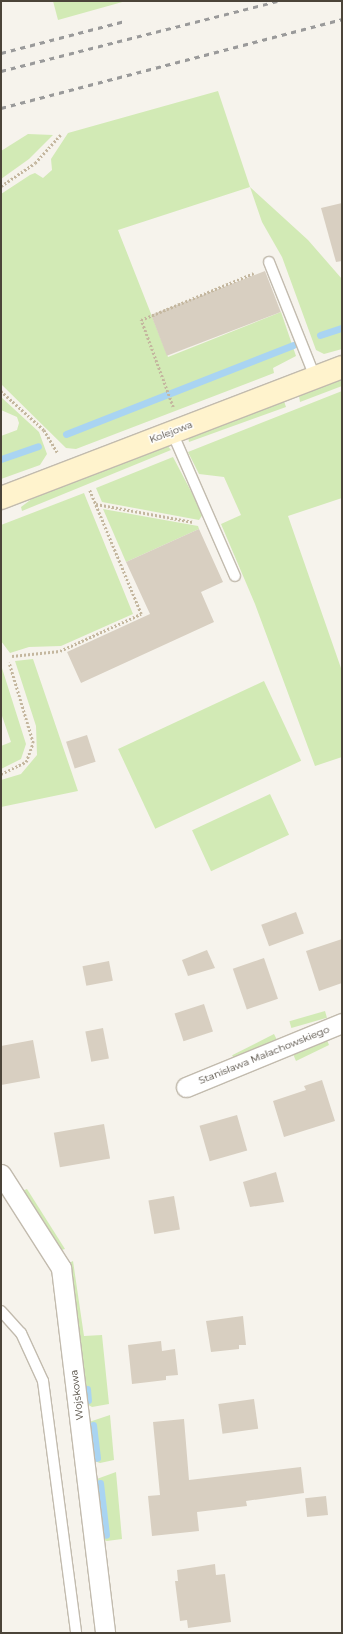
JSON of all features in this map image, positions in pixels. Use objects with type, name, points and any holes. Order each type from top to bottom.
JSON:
[{"type":"street","name":"Kolejowa","points":[[1,498],[342,367]]},
{"type":"street","name":"Stanisława Małachowskiego","points":[[186,1087],[342,1023]]},
{"type":"street","name":"Wojskowa","points":[[1,1174],[61,1268],[105,1633]]},
{"type":"lane","points":[[270,264],[315,377]]},
{"type":"lane","points":[[172,432],[235,576]]},
{"type":"lane","points":[[1,1311],[21,1333],[43,1382],[76,1633]]},
{"type":"path","points":[[1,186],[35,163],[60,135]]},
{"type":"path","points":[[170,400],[141,320],[270,264]]},
{"type":"path","points":[[1,390],[44,430],[63,474]]},
{"type":"path","points":[[12,656],[60,651],[141,614],[88,487]]},
{"type":"path","points":[[96,504],[196,522]]},
{"type":"path","points":[[1,774],[26,762],[33,743],[9,663]]},
{"type":"green space","points":[[53,1],[126,1],[58,20]]},
{"type":"green space","points":[[218,91],[250,187],[118,230],[168,357],[281,312],[296,356],[273,368],[274,373],[76,449],[66,448],[1,384],[1,194],[30,175],[35,173],[43,178],[52,170],[51,159],[68,133]]},
{"type":"green space","points":[[28,134],[53,135],[29,159],[1,179],[1,151]]},
{"type":"green space","points":[[250,187],[308,240],[342,279],[342,349],[324,354],[316,350],[282,257],[262,222]]},
{"type":"green space","points":[[342,379],[342,386],[300,402],[299,396]]},
{"type":"green space","points":[[342,391],[342,498],[288,516],[342,671],[342,757],[315,766],[255,604],[221,524],[241,515],[224,477],[199,474],[188,452]]},
{"type":"green space","points":[[1,397],[39,432],[47,454],[40,465],[1,479],[1,436],[17,430],[19,423],[17,417],[1,410]]},
{"type":"green space","points":[[284,401],[286,407],[189,442],[188,437]]},
{"type":"green space","points":[[167,445],[171,450],[22,511],[21,507],[33,498]]},
{"type":"green space","points":[[173,457],[203,514],[199,520],[102,502],[96,488]]},
{"type":"green space","points":[[84,493],[133,614],[61,646],[29,647],[10,653],[1,641],[1,525]]},
{"type":"green space","points":[[103,509],[198,526],[199,529],[126,562]]},
{"type":"green space","points":[[33,659],[78,791],[1,807],[1,780],[21,774],[37,755],[36,726],[15,661]]},
{"type":"green space","points":[[1,665],[26,744],[21,759],[1,769],[1,746],[11,742],[1,713]]},
{"type":"green space","points":[[264,681],[301,761],[155,829],[118,749]]},
{"type":"green space","points":[[270,794],[289,835],[211,871],[192,830]]},
{"type":"green space","points":[[325,1011],[327,1018],[291,1028],[289,1021]]},
{"type":"green space","points":[[274,1034],[277,1040],[235,1062],[232,1055]]},
{"type":"green space","points":[[327,1040],[329,1045],[296,1061],[293,1054]]},
{"type":"green space","points":[[27,1189],[65,1249],[61,1250],[22,1191]]},
{"type":"green space","points":[[73,1261],[84,1336],[102,1335],[109,1404],[92,1407],[85,1403],[69,1263]]},
{"type":"green space","points":[[110,1415],[114,1460],[100,1463],[94,1461],[89,1422]]},
{"type":"green space","points":[[116,1472],[122,1539],[107,1541],[103,1540],[94,1480]]},
{"type":"building","points":[[342,203],[342,261],[336,262],[321,208]]},
{"type":"building","points":[[265,271],[281,312],[167,356],[151,315]]},
{"type":"building","points":[[199,529],[223,582],[201,592],[214,622],[81,683],[67,652],[150,614],[126,562]]},
{"type":"building","points":[[87,735],[96,762],[75,768],[66,742]]},
{"type":"building","points":[[296,912],[304,934],[269,946],[261,925]]},
{"type":"building","points":[[342,939],[342,983],[319,991],[306,951]]},
{"type":"building","points":[[207,950],[215,968],[188,976],[182,960]]},
{"type":"building","points":[[264,958],[278,999],[247,1009],[233,969]]},
{"type":"building","points":[[109,961],[113,981],[86,986],[82,966]]},
{"type":"building","points":[[204,1004],[213,1032],[183,1041],[175,1014]]},
{"type":"building","points":[[103,1028],[109,1058],[91,1062],[85,1031]]},
{"type":"building","points":[[33,1040],[40,1078],[1,1085],[1,1046]]},
{"type":"building","points":[[322,1080],[335,1121],[284,1137],[273,1101],[306,1090],[304,1086]]},
{"type":"building","points":[[237,1115],[247,1151],[210,1161],[200,1126]]},
{"type":"building","points":[[104,1124],[110,1158],[60,1167],[54,1133]]},
{"type":"building","points":[[276,1172],[284,1202],[250,1207],[243,1182]]},
{"type":"building","points":[[174,1196],[180,1229],[154,1234],[148,1201]]},
{"type":"building","points":[[243,1316],[246,1345],[239,1345],[239,1349],[211,1352],[206,1321]]},
{"type":"building","points":[[161,1341],[162,1351],[175,1349],[178,1375],[166,1376],[166,1380],[132,1384],[128,1345]]},
{"type":"building","points":[[254,1399],[258,1429],[223,1434],[218,1404]]},
{"type":"building","points":[[184,1419],[189,1480],[301,1467],[304,1493],[246,1501],[247,1506],[197,1512],[199,1531],[152,1536],[148,1496],[160,1495],[153,1422]]},
{"type":"building","points":[[326,1496],[328,1515],[307,1517],[305,1498]]},
{"type":"building","points":[[215,1564],[216,1575],[225,1574],[231,1622],[188,1628],[187,1620],[180,1621],[175,1581],[178,1581],[177,1570]]},
{"type":"waterway","points":[[320,335],[342,328]]},
{"type":"waterway","points":[[66,434],[293,345]]},
{"type":"waterway","points":[[1,459],[38,446]]},
{"type":"waterway","points":[[87,1389],[88,1400]]},
{"type":"waterway","points":[[93,1425],[97,1458]]},
{"type":"waterway","points":[[100,1483],[106,1535]]},
{"type":"railway","points":[[1,71],[277,1]]},
{"type":"railway","points":[[1,108],[342,19]]},
{"type":"railway","points":[[1,53],[125,21]]}]
